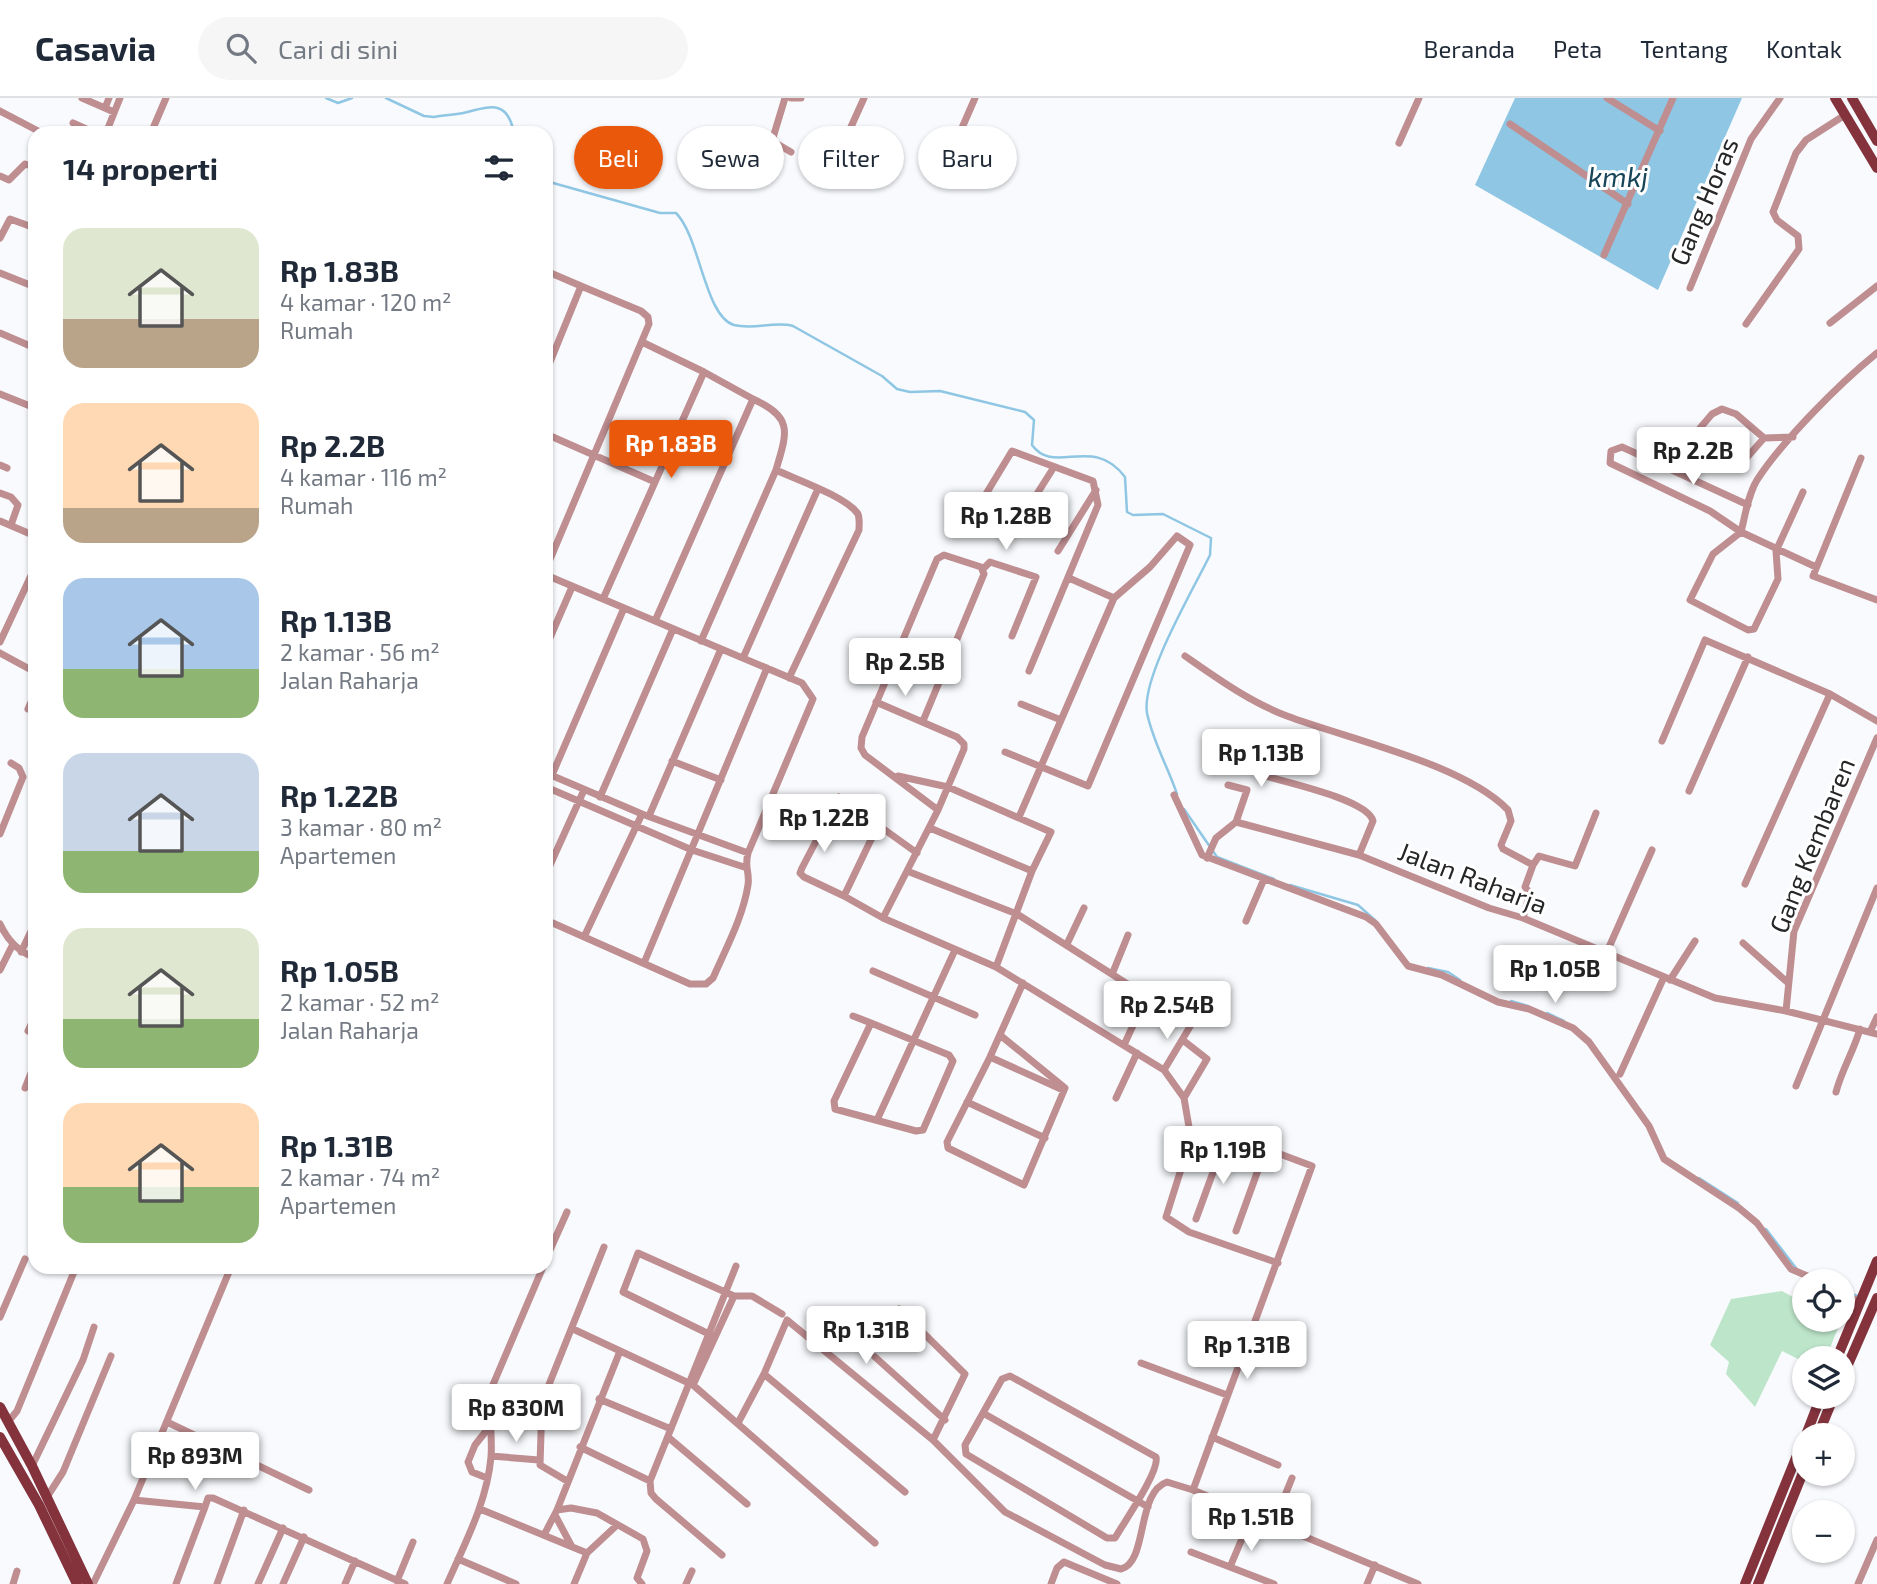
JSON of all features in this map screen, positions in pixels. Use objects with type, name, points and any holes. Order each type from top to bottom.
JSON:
[{"type":"main road","points":[[1835,98],[1877,168]]},
{"type":"main road","points":[[1852,98],[1876,138]]},
{"type":"main road","points":[[1842,1346],[1877,1261]]},
{"type":"main road","points":[[1855,1349],[1877,1298]]},
{"type":"main road","points":[[0,1407],[90,1584]]},
{"type":"main road","points":[[0,1437],[39,1505],[77,1584]]},
{"type":"main road","points":[[1758,1584],[1792,1479]]},
{"type":"main road","points":[[1745,1584],[1795,1486]]},
{"type":"street","points":[[82,98],[114,111]]},
{"type":"street","points":[[105,108],[109,98]]},
{"type":"street","points":[[109,126],[120,98]]},
{"type":"street","points":[[154,126],[166,98]]},
{"type":"street","points":[[785,98],[772,141],[791,152]]},
{"type":"street","points":[[791,98],[801,98]]},
{"type":"street","points":[[851,126],[864,98]]},
{"type":"street","points":[[963,126],[975,98]]},
{"type":"street","points":[[1399,143],[1419,98]]},
{"type":"street","points":[[1607,98],[1660,131]]},
{"type":"street","points":[[1604,255],[1673,98]]},
{"type":"street","name":"Gang Horas","points":[[1689,288],[1751,139],[1780,98]]},
{"type":"street","points":[[0,111],[29,126]]},
{"type":"street","points":[[1746,324],[1799,249],[1798,236],[1777,220],[1773,212],[1796,153],[1806,140],[1845,115]]},
{"type":"street","points":[[73,123],[80,126]]},
{"type":"street","points":[[1510,124],[1628,204]]},
{"type":"street","points":[[0,176],[9,180],[28,165]]},
{"type":"street","points":[[0,238],[9,219],[28,226]]},
{"type":"street","points":[[0,272],[28,283]]},
{"type":"street","points":[[553,274],[645,314],[649,324],[553,553]]},
{"type":"street","points":[[553,355],[581,286]]},
{"type":"street","points":[[1830,323],[1877,286]]},
{"type":"street","points":[[0,334],[28,345]]},
{"type":"street","points":[[642,342],[774,410],[784,421],[786,437],[776,470],[701,641]]},
{"type":"street","points":[[1803,492],[1776,551],[1778,579],[1768,605],[1754,629],[1745,629],[1693,603],[1690,598],[1713,554],[1741,532],[1756,482],[1793,437],[1856,369],[1877,353]]},
{"type":"street","points":[[603,599],[704,372]]},
{"type":"street","points":[[0,394],[28,405]]},
{"type":"street","points":[[655,621],[753,399]]},
{"type":"street","points":[[1683,447],[1712,414],[1722,409],[1736,414],[1764,438],[1793,437]]},
{"type":"street","points":[[553,437],[655,482]]},
{"type":"street","points":[[1743,462],[1764,438]]},
{"type":"street","points":[[1748,505],[1622,447],[1611,451],[1610,463],[1710,511],[1776,551],[1816,567]]},
{"type":"street","points":[[966,527],[1012,451],[1093,481],[1098,505],[1029,671]]},
{"type":"street","points":[[1861,458],[1816,567],[1815,577],[1877,600]]},
{"type":"street","points":[[1009,538],[1054,467]]},
{"type":"street","points":[[776,470],[854,510],[858,515],[859,530],[789,678]]},
{"type":"street","points":[[1058,551],[1096,490]]},
{"type":"street","points":[[743,658],[817,491]]},
{"type":"street","points":[[0,493],[16,500],[18,505],[11,525]]},
{"type":"street","points":[[0,522],[28,533]]},
{"type":"street","points":[[1005,752],[1041,767],[1088,786],[1190,545],[1177,536],[1150,568],[1114,598],[1041,767],[1019,817]]},
{"type":"street","points":[[938,810],[897,776],[865,755],[861,748],[862,737],[938,557],[947,556],[983,569]]},
{"type":"street","points":[[923,721],[982,579],[983,569],[990,562],[1036,577],[1012,636]]},
{"type":"street","points":[[553,578],[767,668],[809,689],[813,704],[744,867]]},
{"type":"street","points":[[1069,578],[1114,598]]},
{"type":"street","points":[[0,642],[28,582]]},
{"type":"street","points":[[553,631],[572,587]]},
{"type":"street","points":[[553,765],[624,608]]},
{"type":"street","points":[[600,797],[673,629]]},
{"type":"street","points":[[1662,741],[1703,640],[1830,694],[1877,721]]},
{"type":"street","points":[[585,936],[636,827],[645,815],[672,761],[721,649]]},
{"type":"street","points":[[0,653],[28,668]]},
{"type":"street","points":[[1185,656],[1234,690],[1283,715],[1402,755],[1474,786],[1508,810],[1511,821],[1501,845],[1503,849],[1534,865]]},
{"type":"street","points":[[1689,791],[1748,657]]},
{"type":"street","points":[[644,963],[767,668]]},
{"type":"street","points":[[1745,884],[1830,694]]},
{"type":"street","points":[[876,702],[960,738],[965,745],[930,828],[883,918]]},
{"type":"street","points":[[1021,704],[1061,720]]},
{"type":"street","name":"Gang Kembaren","points":[[1786,1011],[1794,930],[1877,738]]},
{"type":"street","points":[[672,761],[721,780]]},
{"type":"street","points":[[0,834],[23,777],[19,768],[11,763]]},
{"type":"street","points":[[1258,775],[1334,796],[1366,810],[1373,821],[1360,855]]},
{"type":"street","points":[[553,776],[645,815],[748,853]]},
{"type":"street","points":[[897,776],[948,787],[1051,832],[1032,871],[996,967]]},
{"type":"street","points":[[1208,856],[1216,838],[1236,822],[1247,790],[1228,785]]},
{"type":"street","points":[[553,790],[692,850],[744,867],[749,876],[744,903],[713,978],[698,986],[553,923]]},
{"type":"street","points":[[553,859],[584,790]]},
{"type":"street","points":[[1174,796],[1200,852],[1366,917],[1376,924],[1401,958],[1414,969],[1442,975],[1487,998],[1529,1009],[1573,1028],[1589,1042],[1649,1126],[1664,1159],[1739,1208],[1757,1223],[1792,1269]]},
{"type":"street","points":[[917,853],[839,797],[800,873],[883,918],[996,967],[1164,1070],[1184,1098],[1188,1147],[1166,1217],[1189,1232],[1278,1263]]},
{"type":"street","points":[[1523,918],[1530,893],[1525,887],[1539,856],[1576,866],[1596,813]]},
{"type":"street","name":"Jalan Raharja","points":[[1236,822],[1360,855],[1489,908],[1523,918],[1715,998],[1786,1011],[1873,1033]]},
{"type":"street","points":[[844,896],[878,825]]},
{"type":"street","points":[[930,828],[1032,871]]},
{"type":"street","points":[[1606,954],[1652,850]]},
{"type":"street","points":[[907,871],[1017,914],[1114,972],[1140,992],[1143,998],[1124,1045]]},
{"type":"street","points":[[1246,921],[1264,879]]},
{"type":"street","points":[[1796,1086],[1877,888]]},
{"type":"street","points":[[1067,944],[1084,908]]},
{"type":"street","points":[[0,924],[13,944],[28,955]]},
{"type":"street","points":[[1114,972],[1128,935]]},
{"type":"street","points":[[21,952],[28,938]]},
{"type":"street","points":[[1620,1073],[1667,978],[1695,941]]},
{"type":"street","points":[[1743,943],[1787,982]]},
{"type":"street","points":[[0,970],[13,944]]},
{"type":"street","points":[[877,1121],[955,950]]},
{"type":"street","points":[[873,971],[975,1015]]},
{"type":"street","points":[[1023,983],[990,1058],[947,1142],[948,1148],[1022,1185],[1026,1184],[1065,1090]]},
{"type":"street","points":[[853,1016],[871,1023],[915,1041],[948,1055],[953,1060],[926,1128],[916,1131],[839,1111],[834,1106],[871,1023]]},
{"type":"street","points":[[1873,1033],[1877,1017]]},
{"type":"street","points":[[1164,1070],[1184,1041],[1191,1025]]},
{"type":"street","points":[[1836,1092],[1841,1071],[1851,1058],[1860,1029]]},
{"type":"street","points":[[1000,1035],[1065,1090]]},
{"type":"street","points":[[1184,1041],[1207,1059],[1184,1098]]},
{"type":"street","points":[[1116,1098],[1137,1053]]},
{"type":"street","points":[[990,1058],[1065,1090]]},
{"type":"street","points":[[25,1088],[28,1080]]},
{"type":"street","points":[[968,1102],[1045,1138]]},
{"type":"street","points":[[1193,1490],[1313,1168],[1226,1135],[1196,1219]]},
{"type":"street","points":[[1236,1231],[1266,1149]]},
{"type":"street","points":[[553,1243],[567,1212]]},
{"type":"street","points":[[568,1480],[543,1469],[539,1460],[542,1402],[604,1247]]},
{"type":"street","points":[[713,1335],[623,1292],[637,1254],[731,1294],[752,1296],[782,1314]]},
{"type":"street","points":[[0,1317],[25,1259]]},
{"type":"street","points":[[722,1555],[656,1499],[650,1489],[650,1481],[731,1294],[736,1266]]},
{"type":"street","points":[[8,1422],[17,1411],[73,1274]]},
{"type":"street","points":[[90,1584],[134,1500],[228,1274]]},
{"type":"street","points":[[447,1584],[480,1508],[487,1478],[491,1456],[489,1403],[492,1387],[540,1274]]},
{"type":"street","points":[[1855,1298],[1861,1300]]},
{"type":"street","points":[[899,1309],[964,1370],[965,1374],[945,1420],[933,1440]]},
{"type":"street","points":[[738,1423],[788,1320],[933,1440],[1013,1519],[1114,1568],[1127,1568],[1133,1561],[1148,1507],[1156,1489],[1163,1483],[1193,1490],[1418,1584]]},
{"type":"street","points":[[32,1466],[83,1360],[94,1327]]},
{"type":"street","points":[[573,1329],[690,1384],[876,1543]]},
{"type":"street","points":[[544,1535],[556,1513],[620,1351]]},
{"type":"street","points":[[47,1497],[64,1472],[111,1356]]},
{"type":"street","points":[[875,1357],[945,1420]]},
{"type":"street","points":[[1141,1363],[1227,1395]]},
{"type":"street","points":[[764,1374],[905,1492]]},
{"type":"street","points":[[1010,1376],[1156,1457],[1156,1468],[1115,1538],[1107,1538],[966,1454],[965,1445],[983,1413],[1002,1380],[1010,1376]]},
{"type":"street","points":[[599,1399],[669,1433],[747,1504]]},
{"type":"street","points":[[983,1413],[1148,1507]]},
{"type":"street","points":[[166,1422],[309,1490]]},
{"type":"street","points":[[487,1478],[472,1472],[468,1462],[475,1445],[490,1425]]},
{"type":"street","points":[[1212,1437],[1278,1465]]},
{"type":"street","points":[[580,1447],[650,1481]]},
{"type":"street","points":[[491,1456],[539,1460]]},
{"type":"street","points":[[1273,1525],[1292,1478]]},
{"type":"street","points":[[176,1584],[211,1497],[401,1582],[413,1542]]},
{"type":"street","points":[[134,1500],[205,1507]]},
{"type":"street","points":[[480,1508],[587,1553]]},
{"type":"street","points":[[556,1513],[583,1508],[638,1535],[646,1543],[647,1552],[637,1578],[642,1584]]},
{"type":"street","points":[[216,1584],[244,1510]]},
{"type":"street","points":[[556,1513],[571,1546]]},
{"type":"street","points":[[1230,1566],[1252,1515]]},
{"type":"street","points":[[574,1584],[587,1553],[615,1526]]},
{"type":"street","points":[[258,1584],[284,1528]]},
{"type":"street","points":[[283,1584],[304,1538]]},
{"type":"street","points":[[1858,1584],[1877,1539]]},
{"type":"street","points":[[1191,1552],[1274,1584]]},
{"type":"street","points":[[458,1559],[516,1584]]},
{"type":"street","points":[[345,1584],[355,1561]]},
{"type":"street","points":[[1051,1584],[1057,1568],[1064,1562],[1100,1580],[1117,1584]]},
{"type":"street","points":[[1367,1584],[1375,1565]]},
{"type":"street","points":[[13,1584],[17,1571]]},
{"type":"street","points":[[686,1584],[692,1571]]},
{"type":"green space","points":[[1782,1291],[1792,1296],[1792,1332],[1836,1332],[1831,1346],[1792,1346],[1792,1356],[1782,1351],[1755,1407],[1726,1374],[1729,1362],[1710,1345],[1731,1299]]},
{"type":"water","name":"kmkj","points":[[1515,98],[1742,98],[1658,290],[1475,185]]},
{"type":"waterway","points":[[326,98],[338,103],[352,98]]},
{"type":"waterway","points":[[386,98],[424,116],[434,117],[496,108],[507,114],[512,126]]},
{"type":"waterway","points":[[553,183],[660,213],[676,213],[691,239],[716,308],[724,319],[734,325],[793,326],[882,376],[897,389],[910,392],[940,391],[1025,412],[1034,420],[1032,445],[1041,454],[1051,457],[1100,458],[1113,465],[1125,477],[1127,512],[1133,515],[1163,514],[1211,538],[1210,555],[1160,657],[1147,698],[1150,724],[1177,794]]},
{"type":"waterway","points":[[1184,809],[1217,857],[1274,879]]},
{"type":"waterway","points":[[1290,885],[1358,905],[1376,921]]},
{"type":"waterway","points":[[1428,968],[1448,972],[1460,980]]},
{"type":"waterway","points":[[1511,1001],[1528,1006]]},
{"type":"waterway","points":[[1547,1013],[1564,1021]]},
{"type":"waterway","points":[[1699,1178],[1738,1203]]},
{"type":"waterway","points":[[1766,1229],[1796,1268]]}]
